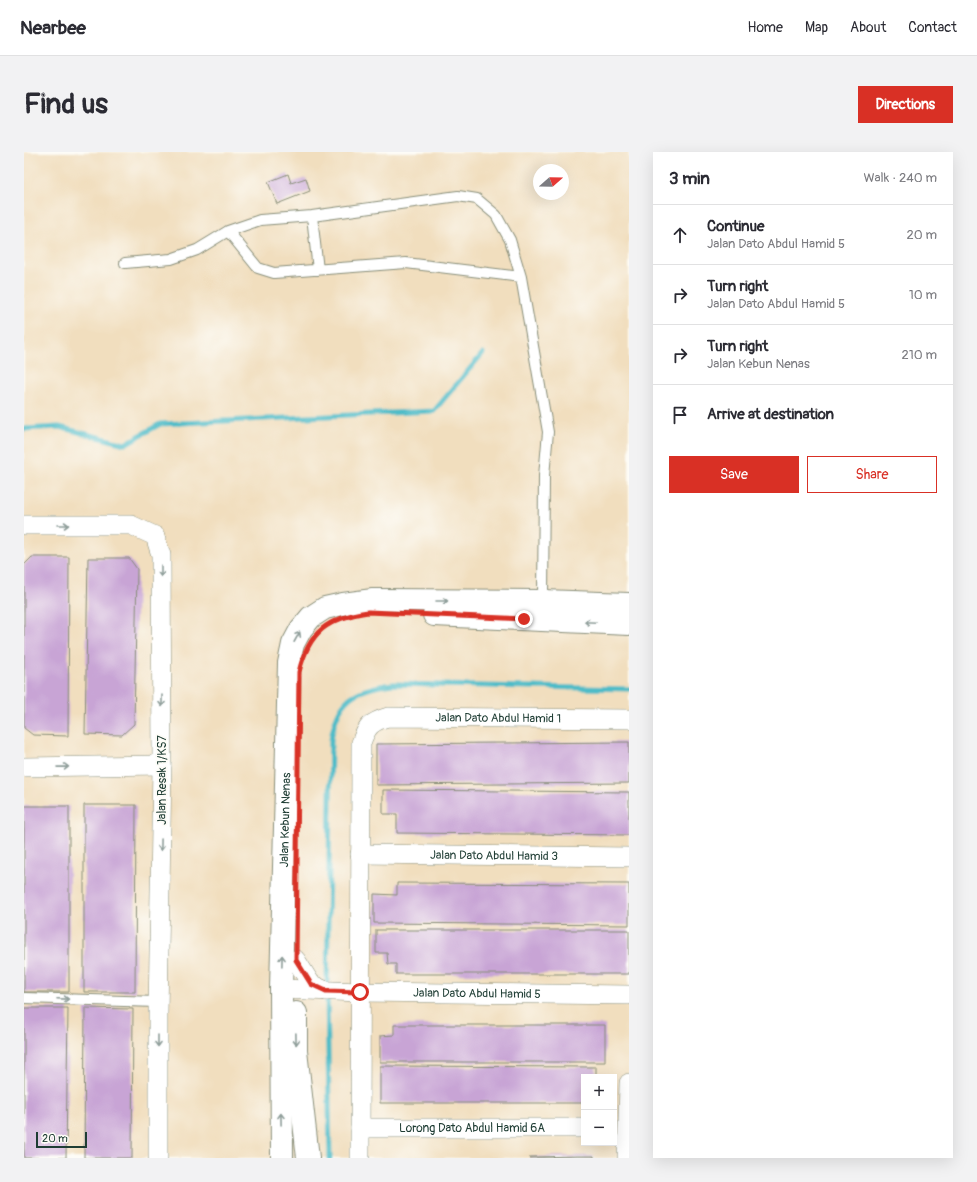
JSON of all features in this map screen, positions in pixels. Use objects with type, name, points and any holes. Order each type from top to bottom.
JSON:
[{"type":"street","name":"Jalan Resak 1/KS7","points":[[24,525],[131,525],[155,536],[161,555],[162,765],[158,1002],[158,1158]]},
{"type":"street","name":"Jalan Kebun Nenas","points":[[282,1158],[288,989],[289,663],[292,644],[301,629],[311,618],[325,608],[373,600],[530,607],[629,624]]},
{"type":"street","name":"Jalan Kebun Nenas","points":[[308,1158],[296,1051],[296,1017],[288,989],[296,960],[299,672],[302,656],[319,630],[330,622],[353,614],[368,612],[629,604]]},
{"type":"street","name":"Jalan Dato Abdul Hamid 1","points":[[360,854],[361,743],[364,733],[369,726],[376,721],[388,717],[629,719]]},
{"type":"street","points":[[24,767],[162,765]]},
{"type":"street","points":[[360,854],[360,1158]]},
{"type":"street","name":"Jalan Dato Abdul Hamid 3","points":[[360,854],[629,857]]},
{"type":"street","name":"Jalan Dato Abdul Hamid 5","points":[[296,960],[311,984],[329,991],[629,995]]},
{"type":"street","points":[[288,989],[329,991]]},
{"type":"street","points":[[296,1017],[301,1008],[310,999],[329,991]]},
{"type":"street","points":[[627,1158],[621,1128],[629,1082]]},
{"type":"street","name":"Lorong Dato Abdul Hamid 6A","points":[[360,1128],[581,1128]]},
{"type":"lane","points":[[125,263],[171,259],[197,250],[228,231],[260,220],[312,216],[458,196],[477,199],[496,215],[510,240],[521,277],[548,432],[530,607]]},
{"type":"lane","points":[[312,216],[318,270]]},
{"type":"lane","points":[[228,231],[258,268],[274,273],[406,263],[521,277]]},
{"type":"lane","points":[[24,998],[158,1002]]},
{"type":"building","points":[[288,174],[291,183],[306,178],[310,191],[277,204],[268,182]]},
{"type":"building","points":[[32,557],[69,557],[68,736],[33,735],[24,728],[24,565]]},
{"type":"building","points":[[88,558],[129,558],[137,569],[134,724],[122,735],[85,734]]},
{"type":"building","points":[[629,742],[629,783],[376,785],[376,744]]},
{"type":"building","points":[[383,790],[629,792],[629,835],[397,833],[397,814],[383,814]]},
{"type":"building","points":[[84,805],[136,805],[135,992],[84,992]]},
{"type":"building","points":[[24,806],[69,806],[69,992],[24,992]]},
{"type":"building","points":[[397,883],[629,884],[629,925],[374,923],[374,894],[397,895]]},
{"type":"building","points":[[376,930],[629,930],[629,974],[396,974],[396,964],[388,964],[387,953],[376,953]]},
{"type":"building","points":[[24,1008],[68,1008],[66,1158],[24,1158]]},
{"type":"building","points":[[85,1008],[133,1009],[132,1158],[84,1158]]},
{"type":"building","points":[[394,1025],[605,1025],[605,1062],[380,1062],[380,1036],[394,1035]]},
{"type":"building","points":[[380,1066],[596,1067],[596,1074],[581,1074],[581,1103],[380,1103]]},
{"type":"building","points":[[594,1156],[594,1158],[530,1158],[530,1157]]},
{"type":"waterway","points":[[24,429],[59,427],[125,444],[160,424],[434,411],[483,353]]},
{"type":"waterway","points":[[327,987],[331,740],[338,715],[349,698],[367,689],[393,684],[629,689]]},
{"type":"waterway","points":[[327,995],[330,1158]]},
{"type":"route","points":[[360,992],[326,991],[311,984],[296,960],[299,672],[302,656],[319,630],[330,622],[353,614],[368,612],[524,619]]}]
